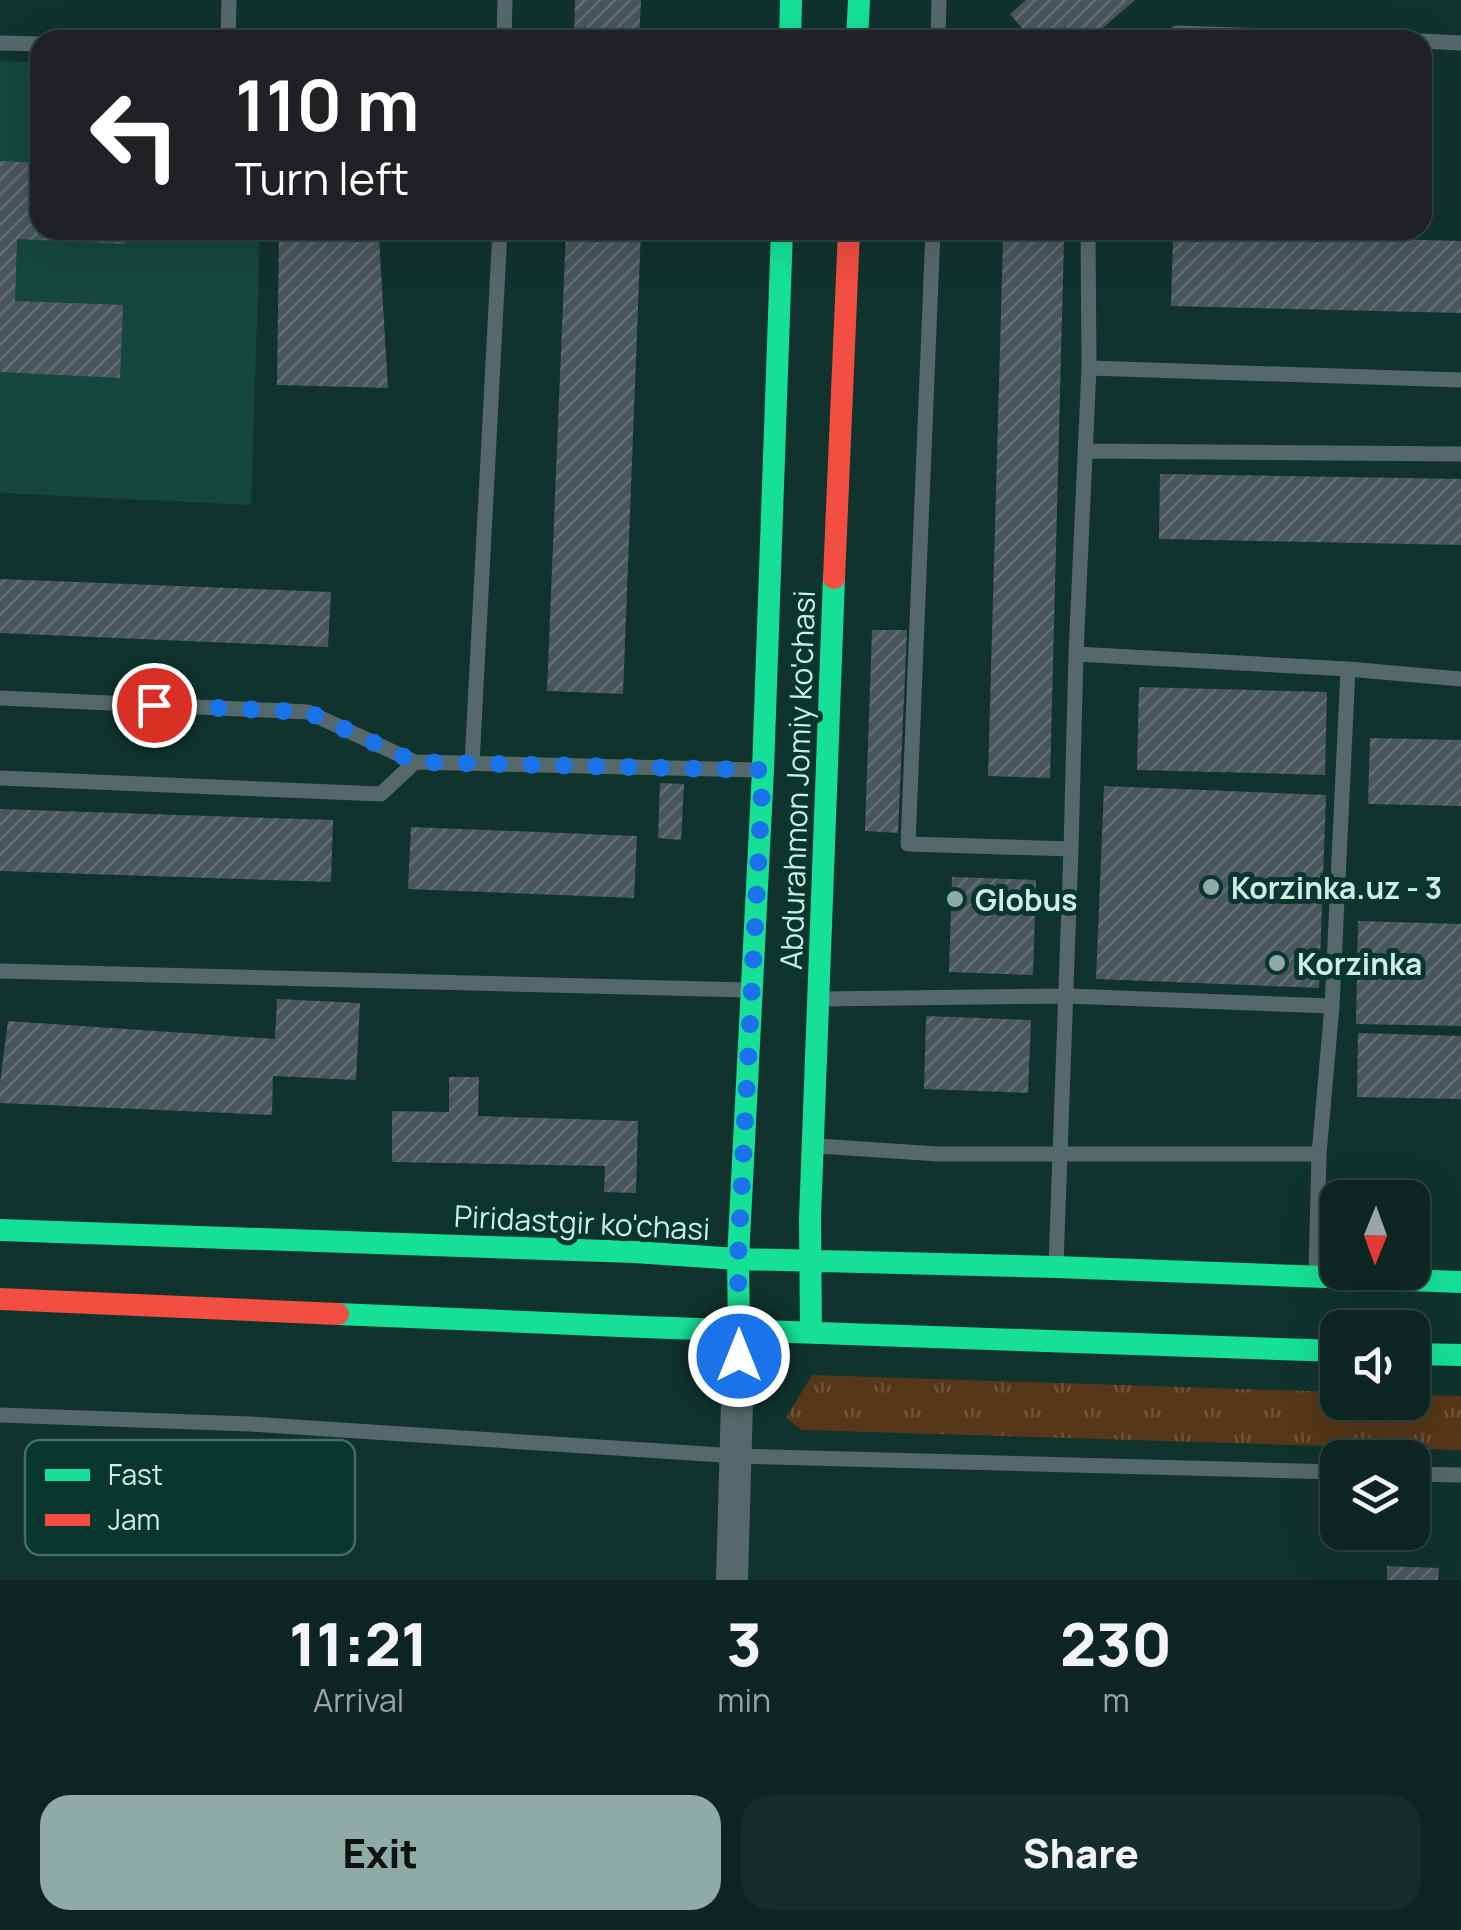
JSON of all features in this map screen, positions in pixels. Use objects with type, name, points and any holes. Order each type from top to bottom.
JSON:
[{"type":"main road","points":[[790,30],[791,0]]},
{"type":"main road","points":[[858,30],[859,0]]},
{"type":"main road","name":"Abdurahmon Jomiy ko'chasi","points":[[739,1330],[738,1259],[763,770],[782,240]]},
{"type":"main road","name":"Abdurahmon Jomiy ko'chasi","points":[[811,1332],[825,808],[849,240]]},
{"type":"main road","name":"Piridastgir ko'chasi","points":[[0,1230],[1461,1282]]},
{"type":"main road","points":[[0,1299],[1320,1350]]},
{"type":"main road","points":[[1430,1354],[1461,1355]]},
{"type":"street","points":[[732,1580],[739,1330]]},
{"type":"lane","points":[[228,30],[230,0]]},
{"type":"lane","points":[[504,30],[505,0]]},
{"type":"lane","points":[[938,30],[939,0]]},
{"type":"lane","points":[[1432,41],[1461,42]]},
{"type":"lane","points":[[0,43],[30,44]]},
{"type":"lane","points":[[472,763],[499,240]]},
{"type":"lane","points":[[932,240],[908,844],[1071,849]]},
{"type":"lane","points":[[1056,1266],[1089,368],[1088,240]]},
{"type":"lane","points":[[1089,368],[1461,380]]},
{"type":"lane","points":[[1085,451],[1461,454]]},
{"type":"lane","points":[[1076,654],[1461,679]]},
{"type":"lane","points":[[1316,1276],[1318,1154],[1332,1006],[1348,669]]},
{"type":"lane","points":[[0,698],[308,712],[415,762],[763,770]]},
{"type":"lane","points":[[0,778],[381,794],[415,762]]},
{"type":"lane","points":[[0,971],[750,990]]},
{"type":"lane","points":[[820,999],[1067,996],[1332,1006]]},
{"type":"lane","points":[[814,1146],[1059,1156],[1318,1154]]},
{"type":"lane","points":[[0,1415],[250,1424],[736,1456],[1320,1472]]},
{"type":"lane","points":[[1430,1474],[1461,1475]]},
{"type":"shaded area","points":[[0,61],[30,62],[30,240],[260,240],[251,505],[0,493]]},
{"type":"green space","points":[[812,1375],[1320,1391],[1320,1420],[1430,1420],[1430,1395],[1461,1396],[1461,1450],[1430,1449],[1430,1440],[1320,1440],[1320,1446],[802,1430],[786,1418]]},
{"type":"building","points":[[575,0],[641,0],[640,30],[574,30]]},
{"type":"building","points":[[1026,0],[1135,0],[1100,30],[1024,30],[1010,14]]},
{"type":"building","points":[[0,161],[30,162],[30,240],[17,239],[15,301],[123,305],[120,378],[0,372]]},
{"type":"building","points":[[39,240],[125,240],[125,244]]},
{"type":"building","points":[[279,240],[379,240],[388,388],[277,385]]},
{"type":"building","points":[[566,240],[641,240],[623,694],[547,691]]},
{"type":"building","points":[[1003,240],[1064,241],[1050,778],[988,776]]},
{"type":"building","points":[[1173,240],[1461,241],[1461,313],[1171,306]]},
{"type":"building","points":[[1160,474],[1461,479],[1461,545],[1159,539]]},
{"type":"building","points":[[0,579],[331,592],[328,647],[0,633]]},
{"type":"building","points":[[872,630],[907,630],[898,833],[865,831]]},
{"type":"building","points":[[1139,687],[1327,692],[1325,775],[1137,770]]},
{"type":"building","points":[[1370,738],[1461,740],[1461,806],[1368,804]]},
{"type":"building","points":[[660,783],[684,784],[681,840],[658,838]]},
{"type":"building","name":"Korzinka.uz - 3","points":[[1104,786],[1326,795],[1319,988],[1096,979]]},
{"type":"building","points":[[0,809],[333,820],[331,882],[0,871]]},
{"type":"building","points":[[411,827],[637,836],[634,898],[408,889]]},
{"type":"building","points":[[952,877],[1036,880],[1033,975],[949,972]]},
{"type":"building","points":[[1358,921],[1461,924],[1461,1026],[1356,1024]]},
{"type":"building","points":[[277,999],[360,1003],[356,1080],[273,1076],[272,1115],[0,1103],[8,1021],[275,1039]]},
{"type":"building","points":[[926,1016],[1031,1020],[1028,1093],[924,1089]]},
{"type":"building","points":[[1358,1033],[1461,1036],[1461,1099],[1357,1097]]},
{"type":"building","points":[[449,1077],[479,1077],[478,1116],[638,1121],[636,1193],[604,1192],[605,1166],[392,1162],[392,1111],[449,1112]]},
{"type":"building","points":[[1387,1566],[1439,1568],[1438,1580],[1387,1580]]},
{"type":"traffic: fast","points":[[790,30],[791,0]]},
{"type":"traffic: fast","points":[[858,30],[859,0]]},
{"type":"traffic: fast","points":[[739,1330],[738,1259],[763,770],[782,240]]},
{"type":"traffic: fast","points":[[811,1332],[810,1218],[834,578]]},
{"type":"traffic: fast","points":[[0,1230],[1461,1282]]},
{"type":"traffic: fast","points":[[338,1314],[1320,1350]]},
{"type":"traffic: fast","points":[[1430,1354],[1461,1355]]},
{"type":"traffic: jam","points":[[834,578],[849,240]]},
{"type":"traffic: jam","points":[[0,1299],[338,1314]]},
{"type":"place","name":"Korzinka.uz - 3","points":[[1211,887]]},
{"type":"place","name":"Globus","points":[[955,899]]},
{"type":"place","name":"Korzinka","points":[[1277,963]]},
{"type":"route","points":[[154,705],[308,712],[415,762],[763,770],[738,1259],[739,1356]]}]
